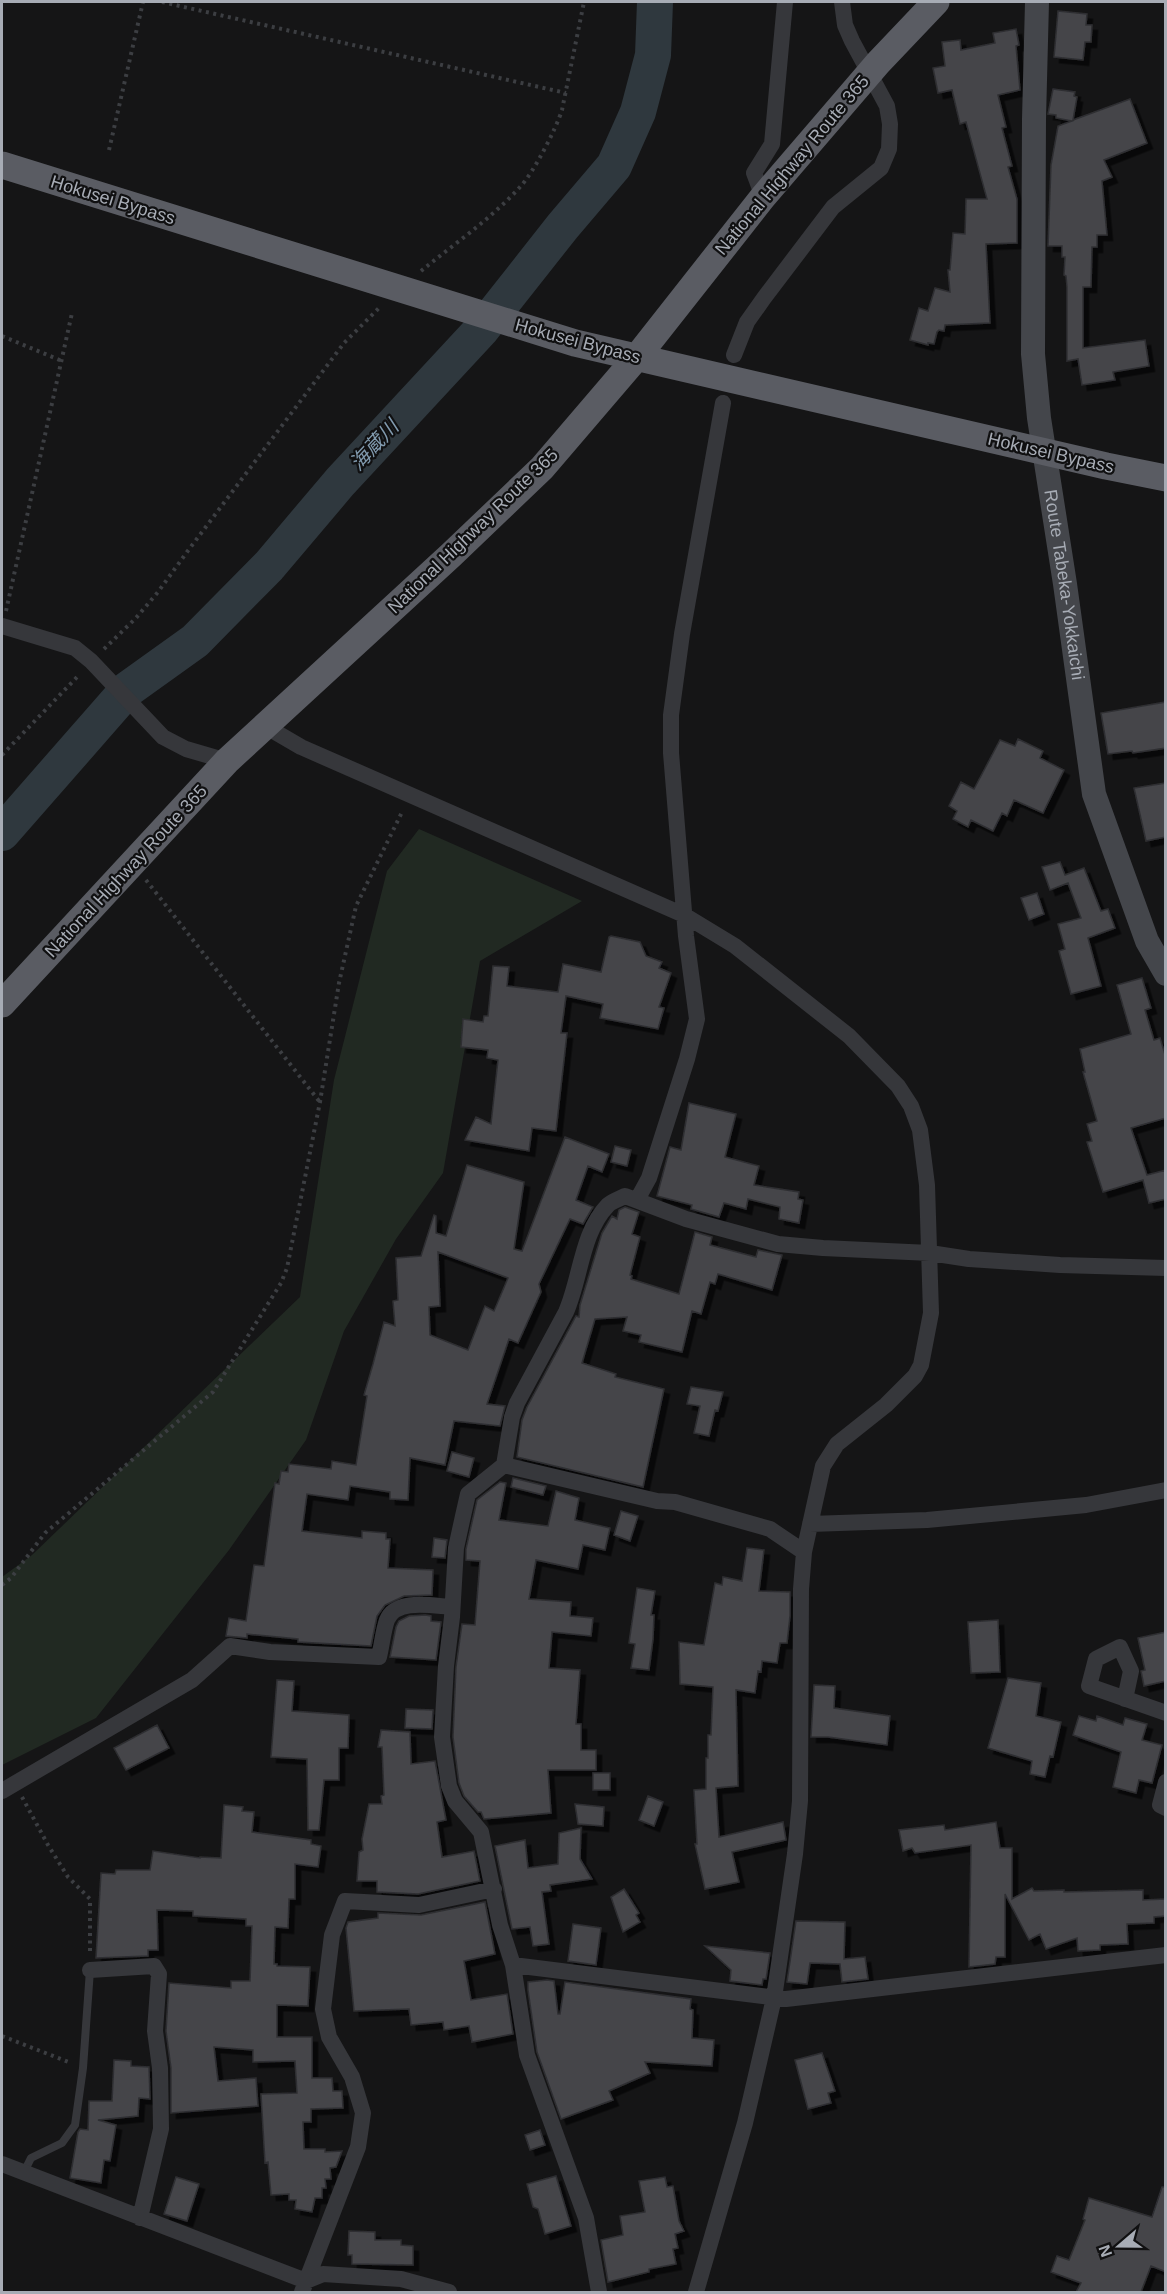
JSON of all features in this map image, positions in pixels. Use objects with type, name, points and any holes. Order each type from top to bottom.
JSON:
[{"type":"highway","name":"National Highway Route 365","points":[[2,1004],[133,864],[221,759],[266,726],[542,468],[637,357],[762,197],[871,71],[936,2]]},
{"type":"highway","name":"Hokusei Bypass","points":[[2,165],[386,295],[575,343],[1166,478]]},
{"type":"main road","name":"Route Tabeka-Yokkaichi","points":[[1037,2],[1033,354],[1039,418],[1094,794],[1147,941],[1166,974]]},
{"type":"street","points":[[762,197],[754,173],[772,144],[785,2]]},
{"type":"street","points":[[735,355],[747,322],[764,298],[833,207],[881,168],[889,149],[887,106],[845,25],[842,2]]},
{"type":"street","points":[[637,1200],[649,1178],[695,1032],[696,1005],[684,915],[671,753],[671,715],[682,634],[723,403]]},
{"type":"street","points":[[2,626],[75,648],[93,663],[163,737],[186,749],[221,759]]},
{"type":"street","points":[[266,726],[301,747],[684,915],[735,946],[849,1036],[898,1086],[911,1106],[920,1130],[927,1185],[931,1313],[921,1365],[908,1385],[850,1432],[823,1466],[804,1552],[801,1589],[800,1801],[795,1854],[774,1998],[745,2123],[696,2292]]},
{"type":"street","points":[[599,2292],[586,2218],[527,2055],[513,1965],[500,1925],[481,1832],[455,1801],[449,1786],[442,1737],[456,1548],[468,1494],[504,1465],[512,1417],[517,1403],[572,1300],[590,1234],[609,1204],[624,1196],[686,1219],[778,1244],[930,1253],[969,1259],[1060,1265],[1166,1268]]},
{"type":"street","points":[[504,1465],[657,1501],[675,1502],[770,1529],[804,1552]]},
{"type":"street","points":[[810,1524],[927,1520],[1086,1505],[1166,1490]]},
{"type":"street","points":[[8,1787],[192,1680],[230,1646],[270,1652],[379,1657],[387,1620],[393,1610],[404,1606],[452,1607]]},
{"type":"street","points":[[1125,1699],[1166,1713]]},
{"type":"street","points":[[1166,1782],[1160,1805],[1166,1808]]},
{"type":"street","points":[[304,2287],[358,2147],[363,2114],[352,2078],[329,2037],[323,2008],[332,1935],[345,1901],[419,1905],[494,1889]]},
{"type":"street","points":[[513,1965],[786,1999],[1166,1955]]},
{"type":"street","points":[[90,1970],[154,1966],[159,1974],[155,2031],[160,2068],[161,2129],[140,2218]]},
{"type":"street","points":[[2,2164],[140,2218],[304,2287]]},
{"type":"street","points":[[304,2287],[323,2274],[401,2278],[449,2292]]},
{"type":"lane","points":[[24,2172],[31,2158],[62,2143],[75,2125],[83,2068],[90,1970]]},
{"type":"path","points":[[109,150],[143,2]]},
{"type":"path","points":[[162,2],[566,93]]},
{"type":"path","points":[[418,273],[493,213],[522,185],[557,124],[566,93],[584,2]]},
{"type":"path","points":[[2,755],[93,663],[158,592],[344,343],[386,295]]},
{"type":"path","points":[[2,626],[72,313]]},
{"type":"path","points":[[2,336],[62,361]]},
{"type":"path","points":[[2,1585],[11,1578],[45,1533],[213,1392],[281,1283],[287,1268],[320,1102],[339,983],[356,906],[400,813],[413,795]]},
{"type":"path","points":[[133,864],[320,1102]]},
{"type":"path","points":[[8,1787],[68,1877],[90,1899],[90,1970]]},
{"type":"path","points":[[2,2036],[83,2068]]},
{"type":"shaded area","points":[[419,829],[582,901],[480,961],[443,1173],[396,1239],[344,1331],[306,1440],[229,1550],[96,1718],[2,1765],[2,1577],[32,1555],[300,1297],[334,1080],[387,871]]},
{"type":"building","points":[[1058,11],[1087,14],[1086,25],[1092,25],[1091,42],[1085,42],[1083,60],[1054,57]]},
{"type":"building","points":[[1016,29],[1019,45],[1016,46],[1020,90],[998,95],[1006,127],[1002,128],[1012,166],[1008,167],[1017,199],[1017,243],[986,244],[990,323],[945,325],[944,331],[937,332],[934,344],[928,343],[928,345],[910,340],[919,308],[928,311],[935,288],[950,292],[948,270],[950,270],[953,233],[965,234],[966,199],[987,199],[966,122],[960,124],[952,90],[938,93],[933,68],[945,66],[942,42],[960,40],[961,50],[995,43],[993,33]]},
{"type":"building","points":[[1053,89],[1075,92],[1074,96],[1077,97],[1073,120],[1130,99],[1147,143],[1104,160],[1112,177],[1102,181],[1107,235],[1097,235],[1097,247],[1092,247],[1091,287],[1083,287],[1083,348],[1145,340],[1149,366],[1113,372],[1115,380],[1082,385],[1078,359],[1067,361],[1065,257],[1062,257],[1062,246],[1048,246],[1051,165],[1058,126],[1072,121],[1048,114]]},
{"type":"building","points":[[1166,702],[1166,748],[1108,754],[1101,713]]},
{"type":"building","points":[[1018,739],[1043,751],[1040,758],[1064,770],[1043,813],[1014,800],[1007,816],[1002,813],[993,831],[971,820],[968,827],[953,819],[957,811],[949,806],[961,782],[974,789],[1000,740],[1015,746]]},
{"type":"building","points":[[1166,783],[1166,837],[1146,841],[1134,788]]},
{"type":"building","points":[[1060,862],[1065,875],[1084,868],[1101,911],[1108,909],[1115,928],[1088,938],[1101,986],[1071,994],[1059,951],[1065,949],[1058,924],[1081,918],[1068,883],[1050,890],[1042,867]]},
{"type":"building","points":[[1037,893],[1044,914],[1029,920],[1021,898]]},
{"type":"building","points":[[611,936],[640,942],[646,956],[662,962],[659,968],[671,973],[659,1007],[664,1008],[658,1029],[600,1018],[603,1004],[566,996],[561,1033],[567,1033],[556,1131],[532,1128],[529,1151],[465,1140],[476,1117],[491,1124],[498,1060],[487,1058],[488,1050],[461,1047],[463,1019],[483,1022],[484,1016],[488,1016],[493,966],[509,967],[507,986],[558,992],[563,964],[601,972]]},
{"type":"building","points":[[1142,978],[1151,1008],[1145,1010],[1154,1040],[1160,1038],[1166,1058],[1166,1118],[1131,1128],[1147,1175],[1166,1170],[1166,1199],[1149,1203],[1143,1180],[1103,1192],[1087,1142],[1092,1141],[1087,1124],[1097,1121],[1083,1072],[1085,1072],[1080,1049],[1131,1034],[1117,985]]},
{"type":"building","points":[[689,1103],[736,1114],[725,1157],[759,1166],[754,1185],[799,1192],[798,1199],[803,1200],[799,1223],[779,1219],[780,1207],[748,1199],[746,1209],[724,1203],[719,1217],[691,1209],[692,1205],[657,1196],[670,1147],[681,1150]]},
{"type":"building","points":[[565,1137],[609,1154],[602,1172],[588,1166],[576,1200],[593,1207],[583,1224],[570,1219],[539,1284],[541,1292],[518,1343],[509,1339],[487,1404],[505,1406],[500,1426],[454,1421],[445,1465],[410,1458],[408,1500],[390,1499],[390,1492],[350,1486],[348,1500],[307,1494],[302,1531],[362,1538],[362,1531],[386,1533],[386,1539],[390,1539],[388,1568],[433,1570],[432,1595],[404,1596],[385,1605],[377,1616],[371,1646],[298,1642],[298,1639],[247,1634],[247,1638],[226,1636],[229,1618],[246,1621],[254,1565],[264,1566],[275,1483],[279,1484],[281,1471],[288,1472],[289,1464],[331,1469],[332,1461],[356,1465],[367,1396],[364,1395],[384,1322],[395,1326],[393,1301],[398,1300],[396,1258],[421,1256],[434,1215],[436,1216],[436,1233],[446,1236],[467,1165],[524,1182],[514,1249],[522,1251]],"holes":[[[438,1252],[508,1278],[494,1311],[485,1306],[468,1350],[430,1335],[429,1307],[440,1306]]]},
{"type":"building","points":[[615,1146],[631,1150],[627,1166],[611,1162]]},
{"type":"building","points":[[625,1207],[639,1212],[632,1234],[640,1237],[630,1275],[631,1279],[679,1294],[695,1232],[712,1237],[710,1245],[756,1257],[758,1250],[782,1255],[772,1290],[718,1274],[715,1284],[710,1282],[701,1314],[692,1311],[682,1352],[639,1342],[641,1335],[623,1331],[627,1317],[595,1319],[582,1363],[616,1374],[615,1377],[664,1389],[643,1487],[517,1457],[522,1420],[576,1316],[579,1317],[580,1305],[602,1233],[612,1216],[617,1219],[619,1210]]},
{"type":"building","points":[[691,1387],[723,1392],[718,1411],[715,1410],[709,1436],[694,1433],[700,1406],[687,1404]]},
{"type":"building","points":[[452,1452],[474,1458],[469,1477],[447,1471]]},
{"type":"building","points":[[513,1478],[546,1486],[543,1495],[511,1487]]},
{"type":"building","points":[[500,1482],[506,1483],[499,1520],[548,1526],[556,1491],[579,1498],[575,1520],[610,1528],[605,1550],[583,1545],[578,1569],[536,1560],[529,1599],[571,1602],[570,1616],[593,1618],[591,1636],[552,1632],[549,1668],[580,1670],[576,1724],[581,1724],[581,1750],[596,1750],[596,1770],[548,1770],[551,1813],[484,1819],[481,1812],[478,1812],[464,1796],[459,1783],[453,1737],[456,1667],[462,1624],[475,1625],[480,1561],[466,1560],[466,1549],[477,1500]]},
{"type":"building","points":[[621,1511],[638,1516],[630,1541],[614,1535]]},
{"type":"building","points":[[434,1538],[447,1540],[445,1558],[432,1557]]},
{"type":"building","points":[[747,1548],[764,1550],[759,1591],[790,1592],[790,1616],[787,1643],[780,1643],[777,1663],[762,1661],[755,1693],[736,1690],[738,1786],[716,1788],[719,1837],[783,1822],[786,1840],[732,1852],[739,1882],[705,1889],[695,1844],[697,1844],[694,1790],[706,1789],[706,1758],[708,1758],[708,1735],[711,1735],[713,1687],[680,1684],[679,1642],[704,1645],[715,1583],[722,1585],[723,1577],[742,1581]]},
{"type":"building","points":[[637,1588],[655,1591],[651,1615],[654,1615],[649,1670],[631,1668],[635,1644],[629,1643]]},
{"type":"building","points":[[409,1616],[431,1616],[431,1621],[441,1622],[436,1660],[390,1657],[399,1621]]},
{"type":"building","points":[[998,1620],[1000,1672],[971,1673],[968,1622]]},
{"type":"building","points":[[1166,1632],[1166,1681],[1144,1686],[1141,1671],[1145,1670],[1138,1638]]},
{"type":"building","points":[[1008,1678],[1041,1683],[1036,1716],[1061,1722],[1053,1757],[1050,1756],[1045,1777],[1030,1774],[1032,1761],[988,1748]]},
{"type":"building","points":[[277,1680],[294,1681],[292,1711],[349,1715],[348,1748],[339,1748],[339,1780],[324,1780],[319,1830],[308,1830],[307,1759],[271,1757]]},
{"type":"building","points":[[814,1685],[835,1686],[834,1708],[890,1716],[887,1745],[811,1737]]},
{"type":"building","points":[[406,1709],[433,1710],[432,1729],[405,1728]]},
{"type":"building","points":[[1079,1716],[1096,1721],[1097,1716],[1123,1725],[1125,1718],[1147,1724],[1142,1740],[1162,1745],[1152,1783],[1139,1780],[1136,1793],[1113,1787],[1121,1752],[1073,1735]]},
{"type":"building","points":[[157,1725],[169,1748],[126,1770],[114,1748]]},
{"type":"building","points":[[381,1730],[410,1732],[411,1764],[435,1761],[446,1820],[437,1822],[442,1857],[474,1851],[480,1881],[418,1894],[377,1892],[377,1881],[357,1881],[359,1852],[363,1850],[362,1839],[369,1804],[382,1804],[381,1796],[384,1795],[382,1747],[378,1747]]},
{"type":"building","points":[[593,1773],[610,1773],[610,1790],[593,1790]]},
{"type":"building","points":[[648,1796],[663,1802],[654,1826],[639,1820]]},
{"type":"building","points":[[575,1804],[604,1807],[603,1826],[578,1824]]},
{"type":"building","points":[[224,1805],[243,1807],[242,1811],[254,1812],[252,1832],[311,1840],[311,1844],[321,1846],[318,1867],[295,1864],[295,1899],[289,1899],[288,1928],[275,1927],[274,1964],[310,1967],[308,2006],[277,2005],[277,2037],[312,2037],[312,2078],[332,2078],[333,2091],[342,2091],[343,2108],[311,2109],[311,2122],[303,2122],[304,2149],[325,2149],[325,2152],[342,2151],[336,2167],[330,2168],[331,2179],[325,2179],[326,2188],[322,2188],[322,2198],[315,2198],[312,2212],[295,2209],[296,2200],[289,2200],[289,2194],[271,2195],[268,2162],[265,2163],[261,2094],[297,2093],[295,2061],[253,2062],[253,2050],[214,2047],[218,2081],[256,2078],[258,2106],[171,2113],[171,2068],[166,2031],[169,1983],[231,1988],[231,1981],[250,1981],[252,1926],[246,1926],[246,1919],[193,1916],[193,1911],[157,1910],[158,1950],[148,1950],[148,1956],[96,1958],[101,1873],[115,1874],[116,1870],[150,1870],[153,1851],[200,1858],[221,1858]]},
{"type":"building","points":[[996,1822],[1000,1848],[1012,1848],[1012,1899],[1032,1888],[1034,1891],[1064,1890],[1064,1892],[1143,1890],[1143,1900],[1166,1899],[1166,1916],[1154,1917],[1154,1923],[1127,1924],[1128,1944],[1100,1945],[1100,1950],[1078,1951],[1077,1938],[1046,1949],[1040,1934],[1029,1940],[1005,1894],[1005,1957],[996,1957],[995,1964],[969,1967],[971,1845],[915,1853],[912,1848],[903,1851],[899,1830],[944,1825],[945,1830]]},
{"type":"building","points":[[581,1828],[580,1859],[592,1879],[550,1885],[551,1891],[542,1892],[549,1944],[533,1946],[530,1927],[512,1929],[495,1846],[525,1840],[528,1868],[558,1864],[559,1833]]},
{"type":"building","points":[[624,1889],[639,1913],[636,1915],[640,1922],[623,1932],[611,1897]]},
{"type":"building","points":[[485,1902],[495,1954],[464,1961],[471,2000],[507,1994],[513,2034],[472,2042],[469,2026],[444,2030],[443,2022],[411,2025],[409,2009],[354,2011],[346,1928],[348,1922],[378,1918],[378,1913],[421,1915]]},
{"type":"building","points":[[796,1921],[845,1922],[844,1959],[865,1957],[868,1979],[842,1982],[840,1964],[810,1963],[807,1984],[787,1982]]},
{"type":"building","points":[[573,1924],[601,1928],[596,1965],[568,1961]]},
{"type":"building","points":[[705,1946],[770,1953],[766,1979],[763,1979],[762,1985],[730,1981],[731,1970]]},
{"type":"building","points":[[554,1981],[558,2014],[560,2014],[565,1982],[691,1999],[692,2038],[714,2040],[712,2066],[645,2062],[650,2073],[609,2091],[613,2100],[561,2119],[537,2052],[528,1990],[528,1982]]},
{"type":"building","points":[[822,2053],[835,2091],[828,2093],[831,2103],[808,2109],[795,2060]]},
{"type":"building","points":[[114,2060],[131,2061],[131,2066],[149,2067],[150,2099],[139,2098],[138,2116],[98,2120],[116,2125],[110,2161],[104,2160],[101,2183],[70,2178],[78,2132],[80,2129],[88,2130],[89,2101],[112,2101]]},
{"type":"building","points":[[540,2130],[545,2145],[530,2150],[525,2135]]},
{"type":"building","points":[[556,2176],[571,2226],[545,2234],[538,2209],[533,2207],[527,2184]]},
{"type":"building","points":[[176,2177],[199,2184],[187,2221],[164,2214]]},
{"type":"building","points":[[665,2177],[667,2187],[673,2186],[679,2221],[684,2231],[675,2234],[678,2248],[673,2249],[676,2264],[649,2269],[649,2272],[608,2282],[601,2240],[623,2235],[620,2216],[645,2212],[639,2181]]},
{"type":"building","points":[[1162,2187],[1166,2187],[1166,2272],[1151,2266],[1141,2292],[1076,2292],[1081,2283],[1051,2272],[1057,2256],[1069,2260],[1085,2220],[1083,2219],[1089,2198],[1152,2217]]},
{"type":"building","points":[[349,2231],[375,2232],[375,2240],[401,2240],[401,2245],[413,2246],[413,2265],[352,2264],[352,2255],[348,2255]]},
{"type":"waterway","name":"海蔵川","points":[[2,833],[128,689],[195,641],[269,566],[340,482],[481,330],[563,226],[614,166],[638,112],[653,55],[655,2]]}]
